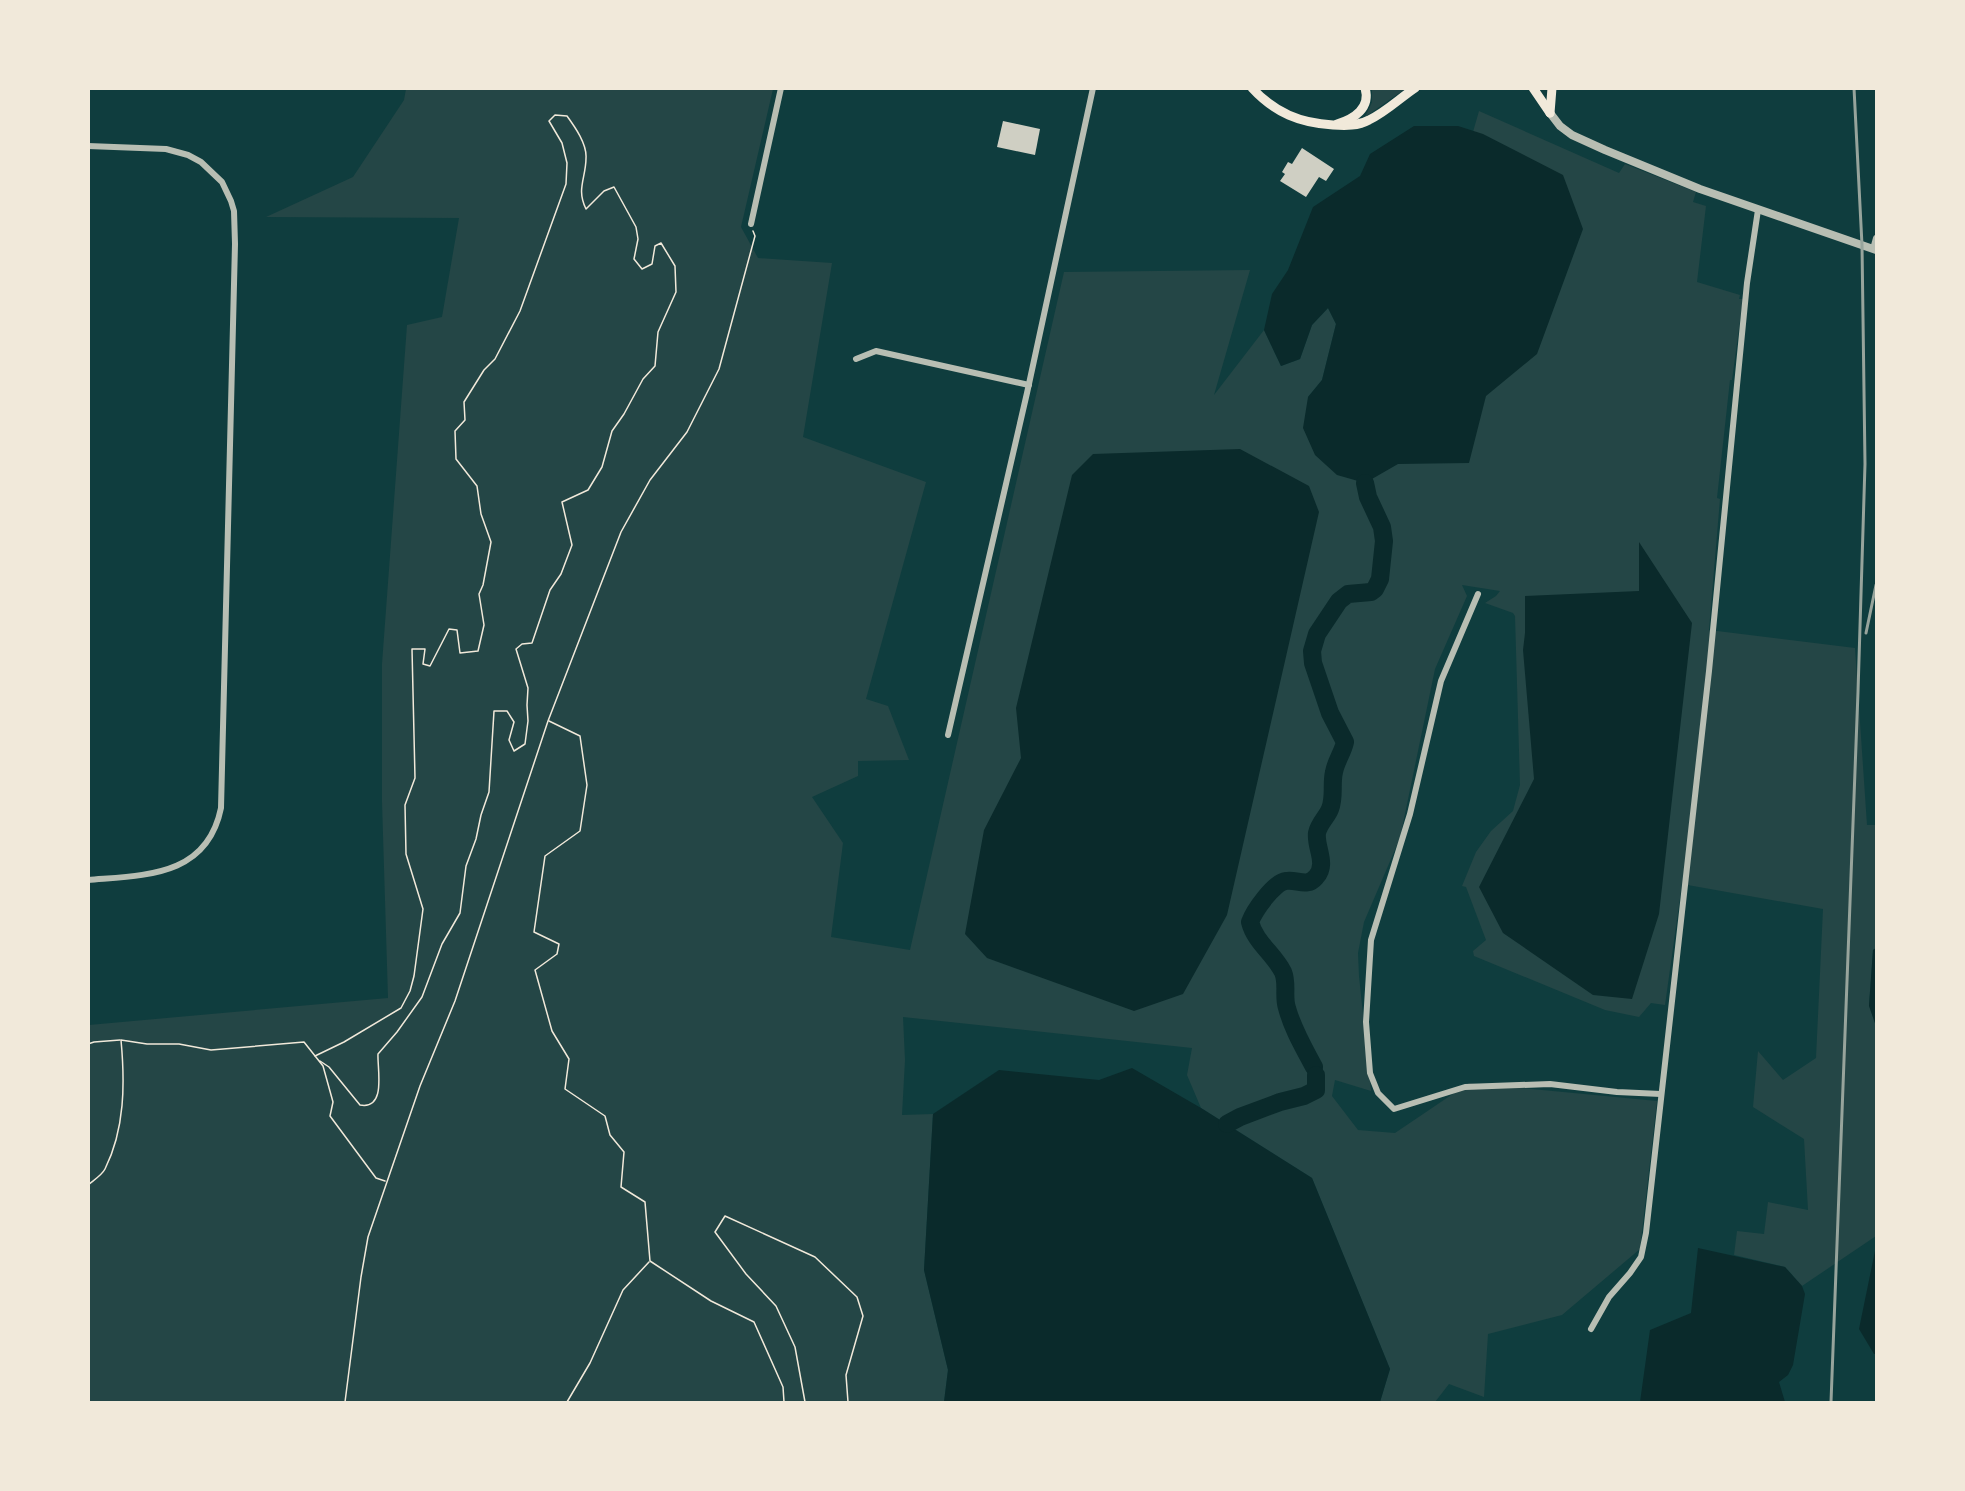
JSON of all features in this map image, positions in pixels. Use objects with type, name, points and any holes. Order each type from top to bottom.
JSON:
[{"type":"highway","points":[[1252,88],[1283,114],[1305,123],[1348,126],[1370,120],[1415,88]]},
{"type":"highway","points":[[1332,125],[1346,121],[1360,112],[1366,103],[1365,88]]},
{"type":"highway","points":[[1533,88],[1550,113]]},
{"type":"highway","points":[[1550,113],[1552,88]]},
{"type":"street","points":[[751,224],[781,88]]},
{"type":"street","points":[[948,735],[1029,385],[1093,88]]},
{"type":"street","points":[[1550,113],[1560,126],[1572,135],[1674,179],[1875,250],[1876,238]]},
{"type":"street","points":[[88,146],[166,149],[188,155],[201,162],[222,182],[231,201],[234,211],[235,244],[219,821],[198,852],[170,870],[88,880]]},
{"type":"street","points":[[1592,1329],[1609,1297],[1641,1257],[1646,1233],[1709,671],[1747,283],[1758,210]]},
{"type":"street","points":[[856,359],[876,351],[1029,385]]},
{"type":"street","points":[[1478,594],[1441,681],[1410,814],[1371,940],[1366,1022],[1370,1073],[1378,1092],[1394,1108],[1465,1087],[1550,1084],[1617,1092],[1661,1094]]},
{"type":"path","points":[[88,1044],[121,1040],[147,1044],[178,1044],[211,1050],[304,1042],[315,1056],[329,1067],[360,1105],[365,1106],[373,1102],[380,1087],[378,1054],[398,1032],[422,997],[442,944],[459,913],[466,866],[489,792],[494,711],[507,711],[514,722],[509,740],[514,751],[525,744],[528,688],[516,649],[522,644],[532,643],[550,590],[561,574],[572,545],[562,502],[588,490],[602,467],[612,431],[643,379],[655,366],[658,332],[676,292],[675,266],[661,243],[655,246],[652,264],[642,269],[634,259],[638,239],[636,227],[614,186],[604,191],[586,209],[580,198],[587,156],[580,134],[567,116],[555,115],[549,121],[562,143],[567,163],[566,184],[556,215],[520,311],[495,360],[484,370],[464,402],[465,420],[455,431],[456,459],[477,486],[481,514],[491,542],[483,585],[479,594],[484,625],[478,651],[460,653],[457,630],[449,629],[430,666],[423,664],[424,649],[412,650],[415,778],[405,805],[406,854],[423,909],[410,991],[401,1008],[344,1042],[315,1056]]},
{"type":"path","points":[[345,1402],[360,1277],[368,1237],[387,1181],[420,1086],[455,1001],[548,721],[621,532],[651,480],[687,432],[718,369],[755,236],[751,224]]},
{"type":"path","points":[[548,721],[580,736],[587,785],[580,831],[545,856],[534,932],[559,944],[557,954],[535,970],[552,1031],[569,1059],[565,1089],[605,1116],[610,1135],[624,1152],[621,1187],[645,1202],[650,1261],[623,1290],[590,1363],[567,1402]]},
{"type":"path","points":[[88,1185],[104,1171],[118,1134],[124,1079],[121,1040]]},
{"type":"path","points":[[320,1061],[333,1102],[330,1116],[376,1179],[387,1181]]},
{"type":"path","points":[[805,1402],[795,1347],[776,1306],[746,1274],[715,1232],[724,1216],[815,1257],[857,1297],[863,1316],[846,1375],[848,1402]]},
{"type":"path","points":[[650,1261],[711,1301],[754,1322],[783,1387],[784,1402]]},
{"type":"shaded area","points":[[1372,88],[1405,89],[1365,117],[1372,102]]},
{"type":"shaded area","points":[[406,89],[773,89],[741,227],[758,258],[832,263],[803,437],[926,482],[866,699],[888,706],[909,760],[858,761],[858,776],[812,797],[843,843],[831,937],[910,950],[1064,272],[1250,270],[1214,395],[1264,330],[1281,366],[1300,359],[1312,325],[1328,308],[1336,324],[1322,380],[1308,397],[1374,477],[1479,111],[1619,173],[1625,164],[1696,192],[1693,202],[1706,206],[1697,282],[1740,295],[1739,299],[1743,299],[1732,380],[1730,380],[1717,498],[1720,499],[1709,630],[1855,648],[1867,825],[1876,825],[1876,948],[1873,950],[1869,1005],[1876,1026],[1876,1236],[1802,1286],[1785,1267],[1734,1255],[1737,1231],[1764,1234],[1768,1202],[1808,1210],[1804,1139],[1753,1107],[1758,1051],[1783,1080],[1816,1058],[1823,909],[1682,884],[1665,1005],[1651,1003],[1639,1017],[1605,1010],[1474,956],[1473,951],[1486,940],[1466,887],[1462,886],[1476,852],[1491,831],[1513,811],[1520,785],[1515,616],[1513,613],[1485,603],[1500,591],[1462,585],[1467,596],[1435,669],[1400,838],[1364,922],[1358,953],[1371,1091],[1335,1080],[1332,1096],[1358,1130],[1395,1133],[1469,1083],[1657,1101],[1640,1249],[1562,1315],[1488,1334],[1484,1397],[1449,1384],[1435,1402],[1380,1402],[1390,1369],[1312,1178],[1201,1108],[1187,1075],[1192,1048],[903,1017],[905,1060],[902,1115],[933,1114],[924,1270],[948,1370],[944,1402],[89,1402],[89,1025],[388,998],[382,802],[382,664],[407,325],[442,317],[459,218],[266,217],[353,177],[404,100]]},
{"type":"shaded area","points":[[1414,126],[1458,126],[1483,134],[1563,175],[1583,229],[1537,354],[1486,396],[1469,463],[1398,464],[1365,483],[1337,475],[1315,455],[1303,428],[1308,397],[1322,380],[1336,324],[1328,308],[1312,325],[1300,359],[1281,366],[1264,330],[1272,294],[1288,270],[1313,207],[1360,176],[1370,154]]},
{"type":"shaded area","points":[[1240,449],[1309,486],[1319,512],[1227,915],[1183,994],[1134,1011],[987,958],[965,934],[984,830],[1021,758],[1016,708],[1072,475],[1093,454]]},
{"type":"shaded area","points":[[1639,542],[1692,623],[1659,914],[1632,999],[1593,995],[1503,933],[1479,887],[1534,779],[1523,650],[1525,596],[1639,591]]},
{"type":"shaded area","points":[[1876,948],[1876,1026],[1869,1006],[1873,950]]},
{"type":"shaded area","points":[[1132,1068],[1201,1108],[1312,1178],[1390,1369],[1380,1402],[944,1402],[948,1370],[924,1270],[933,1114],[999,1070],[1099,1080]]},
{"type":"shaded area","points":[[1876,1246],[1876,1354],[1874,1354],[1859,1329]]},
{"type":"shaded area","points":[[1698,1248],[1785,1267],[1802,1286],[1805,1294],[1793,1365],[1788,1375],[1779,1382],[1785,1402],[1640,1402],[1650,1330],[1691,1313]]},
{"type":"building","points":[[1003,121],[1040,129],[1035,155],[997,147]]},
{"type":"building","points":[[1302,148],[1334,169],[1326,181],[1319,177],[1306,197],[1280,181],[1285,174],[1282,172],[1288,162],[1292,164]]},
{"type":"waterway","points":[[1314,1067],[1289,1016],[1283,972],[1256,936],[1250,922],[1260,904],[1276,886],[1286,881],[1309,882],[1316,877],[1321,867],[1317,833],[1329,812],[1333,795],[1334,772],[1345,742],[1330,713],[1313,663],[1312,651],[1317,634],[1339,601],[1348,594],[1371,592],[1380,579],[1384,541],[1382,527],[1368,497],[1365,483]]},
{"type":"waterway","points":[[1227,1124],[1240,1117],[1316,1090],[1316,1075]]},
{"type":"railway","points":[[1831,1402],[1865,464],[1862,245],[1854,88]]},
{"type":"railway","points":[[1866,633],[1876,585]]}]
